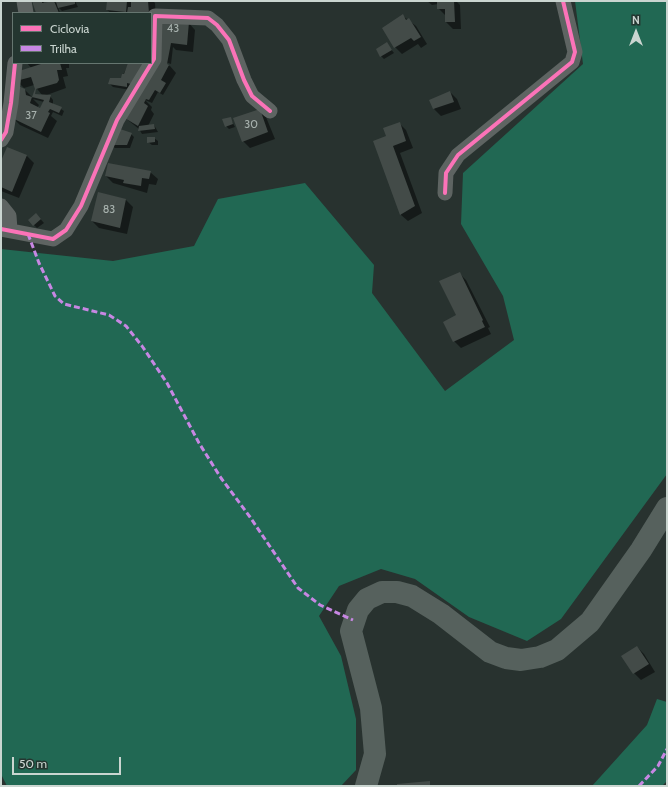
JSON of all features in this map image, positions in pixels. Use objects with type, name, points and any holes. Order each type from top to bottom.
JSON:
[{"type":"main road","points":[[366,786],[375,754],[371,708],[351,631],[358,610],[367,599],[382,592],[397,592],[412,596],[440,614],[490,652],[506,658],[521,660],[540,657],[557,650],[590,622],[641,550],[667,508]]},
{"type":"street","points":[[24,1],[26,12]]},
{"type":"street","points":[[445,193],[446,173],[458,155],[572,62],[575,52],[563,1]]},
{"type":"street","points":[[152,62],[154,59],[155,16],[208,18],[217,25],[229,40],[244,80],[252,96],[270,111]]},
{"type":"street","points":[[1,140],[6,132],[15,64]]},
{"type":"street","points":[[1,206],[9,216],[5,229],[54,239],[66,230],[81,206],[117,120],[151,64]]},
{"type":"green space","points":[[575,1],[667,1],[667,474],[561,619],[527,641],[469,617],[415,579],[381,569],[339,586],[319,616],[341,656],[356,719],[356,770],[341,786],[7,786],[1,774],[1,249],[113,261],[194,246],[218,199],[305,183],[374,265],[372,293],[445,391],[514,340],[503,296],[461,224],[463,173],[583,64]]},
{"type":"green space","points":[[657,699],[667,702],[667,781],[662,786],[592,786],[647,725]]},
{"type":"building","points":[[32,1],[42,1],[42,3],[54,1],[59,12],[36,12]]},
{"type":"building","points":[[75,1],[75,4],[58,8],[56,2]]},
{"type":"building","points":[[107,1],[127,1],[126,12],[106,10]]},
{"type":"building","points":[[131,1],[148,1],[149,12],[127,12],[128,7],[131,7]]},
{"type":"building","points":[[437,1],[454,1],[455,22],[445,22],[445,9],[437,9]]},
{"type":"building","points":[[403,14],[406,20],[409,18],[421,37],[414,41],[411,38],[394,48],[382,28]]},
{"type":"building","points":[[158,18],[189,22],[187,45],[171,43],[167,64],[169,65],[161,80],[166,83],[160,93],[155,90],[149,100],[146,99],[144,103],[148,106],[138,126],[123,117],[140,85],[146,64],[152,64],[152,40]]},
{"type":"building","points":[[387,42],[392,50],[380,57],[376,49]]},
{"type":"building","points":[[41,64],[60,64],[62,70],[57,70],[59,80],[57,83],[36,89],[35,94],[51,95],[49,102],[62,107],[59,113],[50,109],[48,112],[50,113],[41,132],[12,118],[16,85],[25,89],[26,95],[32,97],[35,89],[31,77],[16,81],[16,72]],"holes":[[[32,97],[44,100],[40,108],[30,103]]]},
{"type":"building","points":[[128,64],[147,64],[135,85],[127,83],[127,87],[108,84],[110,78],[121,78],[122,74],[124,74]]},
{"type":"building","points":[[450,91],[454,102],[433,109],[429,100]]},
{"type":"building","points":[[260,109],[268,132],[242,142],[233,118]]},
{"type":"building","points":[[231,117],[233,124],[225,127],[222,119]]},
{"type":"building","points":[[400,122],[406,141],[393,146],[415,206],[400,215],[373,141],[386,136],[383,128]]},
{"type":"building","points":[[154,124],[155,129],[138,131],[139,126]]},
{"type":"building","points":[[117,128],[132,133],[127,145],[110,145]]},
{"type":"building","points":[[147,137],[155,137],[155,142],[147,143]]},
{"type":"building","points":[[7,147],[27,155],[12,192],[1,187],[1,161]]},
{"type":"building","points":[[108,163],[151,171],[149,179],[142,178],[141,186],[123,183],[124,180],[105,176]]},
{"type":"building","points":[[98,192],[126,199],[120,228],[91,221]]},
{"type":"building","points":[[36,213],[41,219],[33,226],[28,220]]},
{"type":"building","points":[[460,272],[485,327],[453,342],[443,322],[456,315],[439,281]]},
{"type":"building","points":[[637,646],[649,664],[633,674],[621,656]]},
{"type":"building","points":[[430,781],[430,786],[397,786],[397,784]]},
{"type":"marked path","points":[[28,234],[39,263],[55,296],[64,304],[109,315],[126,326],[142,346],[167,383],[199,443],[221,478],[250,517],[298,588],[320,605],[353,620]]},
{"type":"marked path","points":[[639,786],[658,766],[667,749]]},
{"type":"cycle path","points":[[445,193],[446,173],[458,155],[572,62],[575,52],[563,1]]},
{"type":"cycle path","points":[[152,62],[154,59],[155,16],[208,18],[217,25],[229,40],[244,80],[252,96],[270,111]]},
{"type":"cycle path","points":[[1,140],[6,132],[15,64]]},
{"type":"cycle path","points":[[1,229],[53,239],[66,230],[81,206],[117,120],[151,64]]}]
